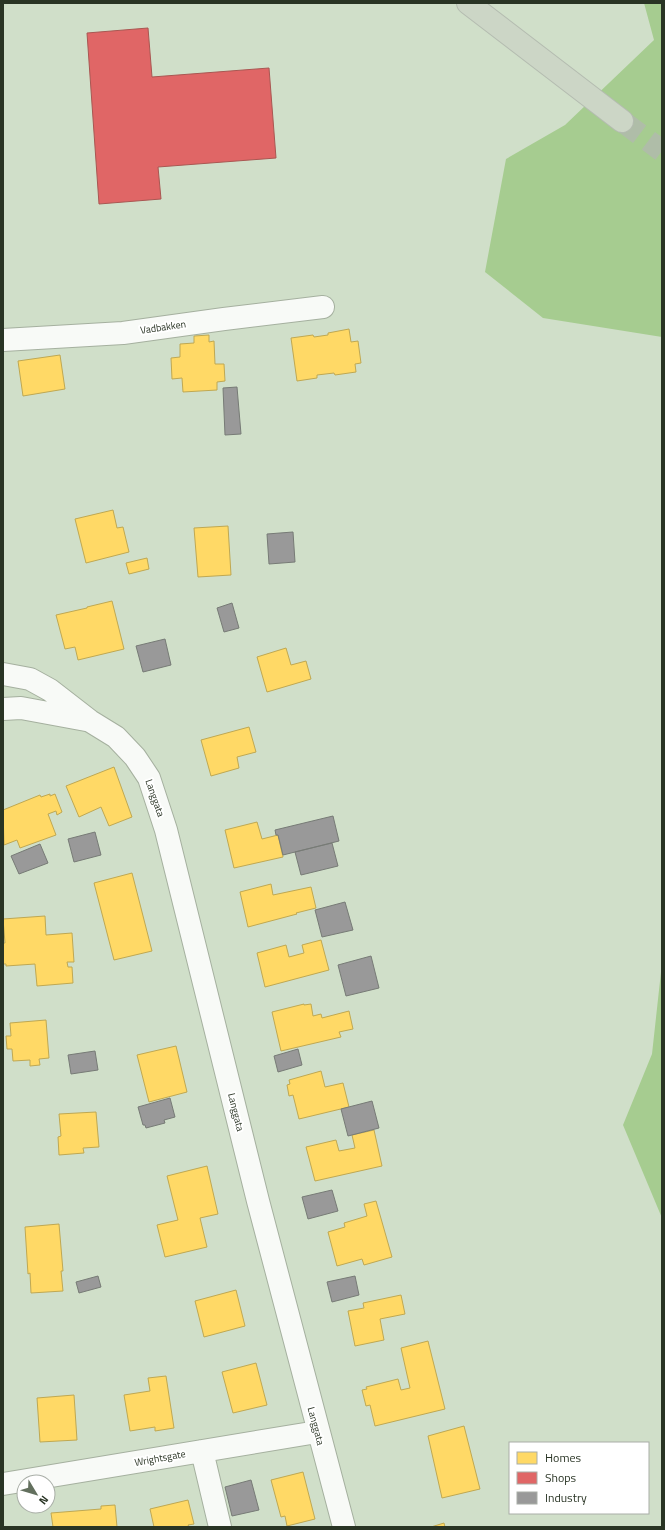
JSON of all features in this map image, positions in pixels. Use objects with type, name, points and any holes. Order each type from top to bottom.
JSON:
[{"type":"highway","points":[[468,3],[622,120]]},
{"type":"street","name":"Vadbakken","points":[[3,340],[124,333],[323,307]]},
{"type":"street","name":"Langgata","points":[[3,674],[30,679],[50,690],[90,721],[116,737],[136,757],[149,778],[166,830],[260,1209],[344,1527]]},
{"type":"street","name":"Langgata","points":[[3,709],[21,708],[90,721]]},
{"type":"street","name":"Wrightsgate","points":[[3,1484],[318,1432]]},
{"type":"street","points":[[202,1451],[220,1527]]},
{"type":"green space","points":[[644,3],[662,3],[662,337],[543,318],[485,272],[506,159],[565,125],[654,40]]},
{"type":"green space","points":[[662,970],[662,1218],[623,1125],[652,1054]]},
{"type":"building: Homes","points":[[349,329],[351,342],[358,341],[361,363],[355,364],[356,372],[335,375],[334,373],[317,375],[317,378],[297,381],[291,338],[313,335],[314,337],[328,335],[328,333]]},
{"type":"building: Homes","points":[[209,335],[209,342],[214,341],[215,364],[224,364],[225,381],[217,382],[217,390],[183,392],[182,378],[172,379],[171,358],[180,357],[180,344],[194,343],[194,336]]},
{"type":"building: Homes","points":[[60,355],[65,389],[23,396],[18,361]]},
{"type":"building: Homes","points":[[113,510],[117,528],[123,527],[129,552],[86,563],[75,519]]},
{"type":"building: Homes","points":[[228,526],[231,575],[198,577],[194,528]]},
{"type":"building: Homes","points":[[147,558],[149,569],[129,574],[126,563]]},
{"type":"building: Homes","points":[[112,601],[124,649],[78,660],[75,647],[65,649],[56,615]]},
{"type":"building: Homes","points":[[286,648],[291,665],[306,661],[311,679],[267,692],[257,657]]},
{"type":"building: Homes","points":[[249,727],[256,752],[237,757],[239,768],[211,776],[201,740]]},
{"type":"building: Homes","points":[[114,767],[132,817],[109,826],[101,807],[79,817],[66,786]]},
{"type":"building: Homes","points":[[50,794],[50,796],[55,794],[62,812],[57,815],[56,811],[48,814],[56,835],[20,848],[17,840],[4,845],[3,810],[40,795],[41,797]]},
{"type":"building: Homes","points":[[257,822],[262,839],[278,835],[283,857],[234,868],[225,830]]},
{"type":"building: Homes","points":[[132,873],[152,951],[114,960],[94,883]]},
{"type":"building: Homes","points":[[271,884],[273,895],[311,887],[316,908],[248,927],[240,892]]},
{"type":"building: Homes","points":[[45,916],[46,935],[72,933],[74,962],[67,962],[68,967],[72,967],[73,983],[37,986],[35,964],[6,966],[6,964],[3,964],[3,943],[5,943],[3,919]]},
{"type":"building: Homes","points":[[321,940],[329,970],[265,987],[257,953],[286,945],[289,957],[304,953],[302,945]]},
{"type":"building: Homes","points":[[304,1004],[311,1004],[313,1016],[321,1014],[322,1018],[349,1011],[353,1029],[339,1032],[341,1037],[281,1051],[272,1012]]},
{"type":"building: Homes","points":[[46,1020],[49,1058],[39,1059],[40,1065],[30,1066],[30,1060],[13,1061],[12,1049],[7,1049],[6,1036],[11,1036],[10,1023]]},
{"type":"building: Homes","points":[[176,1046],[187,1092],[149,1102],[137,1055]]},
{"type":"building: Homes","points":[[321,1071],[325,1087],[343,1083],[349,1107],[299,1119],[293,1095],[289,1096],[287,1085],[290,1084],[289,1080]]},
{"type":"building: Homes","points":[[96,1112],[99,1147],[83,1148],[84,1153],[59,1155],[58,1137],[61,1136],[59,1114]]},
{"type":"building: Homes","points":[[374,1130],[382,1166],[315,1181],[306,1147],[336,1140],[339,1151],[355,1148],[352,1135]]},
{"type":"building: Homes","points":[[207,1166],[218,1214],[200,1218],[207,1247],[165,1257],[157,1225],[178,1220],[167,1176]]},
{"type":"building: Homes","points":[[376,1201],[392,1257],[364,1265],[362,1259],[337,1266],[328,1232],[345,1227],[344,1223],[367,1216],[364,1204]]},
{"type":"building: Homes","points":[[59,1224],[63,1291],[31,1293],[30,1273],[28,1274],[25,1227]]},
{"type":"building: Homes","points":[[236,1290],[245,1326],[204,1337],[195,1301]]},
{"type":"building: Homes","points":[[401,1295],[405,1314],[380,1319],[384,1340],[355,1346],[348,1311],[364,1308],[363,1303]]},
{"type":"building: Homes","points":[[428,1341],[445,1409],[375,1426],[370,1405],[366,1406],[362,1390],[367,1389],[366,1387],[398,1379],[401,1390],[410,1388],[401,1348]]},
{"type":"building: Homes","points":[[256,1363],[267,1405],[233,1413],[222,1372]]},
{"type":"building: Homes","points":[[166,1376],[174,1428],[155,1431],[155,1427],[130,1431],[124,1395],[150,1391],[148,1378]]},
{"type":"building: Homes","points":[[74,1395],[77,1440],[40,1442],[37,1398]]},
{"type":"building: Homes","points":[[464,1426],[480,1489],[442,1498],[428,1436]]},
{"type":"building: Homes","points":[[303,1472],[315,1519],[287,1526],[285,1516],[281,1517],[271,1480]]},
{"type":"building: Homes","points":[[188,1500],[194,1524],[188,1525],[189,1527],[154,1527],[150,1509]]},
{"type":"building: Homes","points":[[115,1505],[117,1527],[53,1527],[51,1514],[101,1509],[101,1506]]},
{"type":"building: Homes","points":[[444,1523],[445,1527],[431,1527]]},
{"type":"building: Shops","points":[[148,28],[152,77],[269,68],[276,158],[158,167],[161,199],[99,204],[87,33]]},
{"type":"building: Industry","points":[[237,387],[241,434],[225,435],[223,388]]},
{"type":"building: Industry","points":[[293,532],[295,562],[269,564],[267,534]]},
{"type":"building: Industry","points":[[232,603],[239,628],[224,632],[217,608]]},
{"type":"building: Industry","points":[[165,639],[171,665],[143,672],[136,646]]},
{"type":"building: Industry","points":[[333,816],[339,841],[283,855],[278,835],[276,835],[275,830]]},
{"type":"building: Industry","points":[[95,832],[101,855],[74,862],[68,839]]},
{"type":"building: Industry","points":[[332,843],[338,866],[301,875],[295,852]]},
{"type":"building: Industry","points":[[40,844],[48,863],[19,874],[11,856]]},
{"type":"building: Industry","points":[[345,902],[353,930],[322,937],[315,910]]},
{"type":"building: Industry","points":[[371,956],[379,988],[346,996],[338,965]]},
{"type":"building: Industry","points":[[298,1049],[302,1065],[278,1072],[274,1056]]},
{"type":"building: Industry","points":[[95,1051],[98,1070],[71,1074],[68,1055]]},
{"type":"building: Industry","points":[[170,1098],[175,1117],[164,1120],[165,1123],[146,1128],[145,1125],[143,1125],[138,1107]]},
{"type":"building: Industry","points":[[372,1101],[379,1128],[348,1136],[341,1109]]},
{"type":"building: Industry","points":[[332,1190],[338,1211],[308,1219],[302,1197]]},
{"type":"building: Industry","points":[[98,1276],[101,1287],[79,1293],[76,1282]]},
{"type":"building: Industry","points":[[355,1276],[359,1295],[332,1302],[327,1282]]},
{"type":"building: Industry","points":[[251,1480],[259,1510],[232,1516],[225,1487]]},
{"type":"tunnel","points":[[622,121],[662,151]]}]
